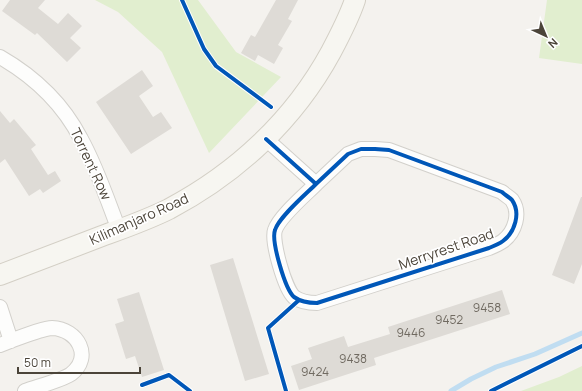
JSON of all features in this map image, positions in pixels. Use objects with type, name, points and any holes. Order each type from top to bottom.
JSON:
[{"type":"street","name":"Kilimanjaro Road","points":[[0,275],[119,230],[168,209],[208,186],[231,170],[285,120],[299,101],[320,71],[340,35],[355,0]]},
{"type":"street","name":"Torrent Row","points":[[0,57],[23,71],[38,84],[70,119],[90,157],[119,230]]},
{"type":"street","points":[[266,139],[316,184]]},
{"type":"street","name":"Merryrest Road","points":[[361,149],[389,150],[502,192],[511,200],[516,210],[516,221],[510,234],[503,241],[489,248],[317,303],[308,304],[293,296],[288,288],[275,248],[274,238],[275,229],[280,221],[316,184],[348,154],[361,149]]},
{"type":"street","points":[[0,307],[6,343],[51,328],[72,334],[78,342],[81,354],[80,363],[76,370],[69,376],[25,391]]},
{"type":"path","points":[[182,0],[194,23],[204,49],[216,66],[270,107]]},
{"type":"path","points":[[286,391],[268,328],[299,300]]},
{"type":"path","points":[[491,391],[582,346]]},
{"type":"path","points":[[142,385],[169,375],[190,391]]},
{"type":"green space","points":[[95,0],[198,0],[236,52],[281,77],[209,153],[162,52],[118,12]]},
{"type":"green space","points":[[547,0],[582,0],[582,64],[539,58]]},
{"type":"green space","points":[[582,366],[582,391],[521,391],[559,377]]},
{"type":"building","points":[[10,0],[45,0],[38,8],[58,24],[68,13],[82,26],[70,38],[81,48],[67,62],[37,33],[35,35],[2,11]]},
{"type":"building","points":[[276,0],[298,0],[288,19],[292,21],[278,45],[283,48],[274,64],[258,55],[255,61],[241,53],[251,35],[255,37]]},
{"type":"building","points":[[142,70],[153,86],[139,96],[153,117],[161,112],[172,128],[131,154],[96,102]]},
{"type":"building","points":[[0,111],[10,123],[14,119],[36,145],[31,149],[48,175],[55,171],[61,181],[43,193],[40,189],[29,196],[5,159],[0,163]]},
{"type":"building","points":[[581,197],[582,264],[574,284],[552,275]]},
{"type":"building","points":[[233,258],[269,374],[245,381],[210,265]]},
{"type":"building","points":[[502,290],[510,314],[374,358],[376,365],[299,390],[291,366],[312,359],[308,348],[344,336],[348,347],[390,334],[388,327]]},
{"type":"building","points":[[139,292],[164,370],[142,377],[135,356],[126,359],[115,324],[124,321],[117,299]]},
{"type":"waterway","points":[[451,391],[496,367],[535,354],[582,333]]},
{"type":"cycle path","points":[[182,0],[204,49],[216,66],[271,107]]},
{"type":"cycle path","points":[[266,139],[316,184],[282,219],[275,230],[274,236],[280,265],[290,292],[294,297],[302,301],[317,303],[489,248],[503,241],[511,233],[515,222],[515,205],[512,200],[502,192],[389,150],[361,149],[348,154],[316,184]]},
{"type":"cycle path","points":[[286,391],[268,328],[299,300]]},
{"type":"cycle path","points":[[491,391],[582,346]]},
{"type":"cycle path","points":[[142,385],[169,375],[190,391]]}]
